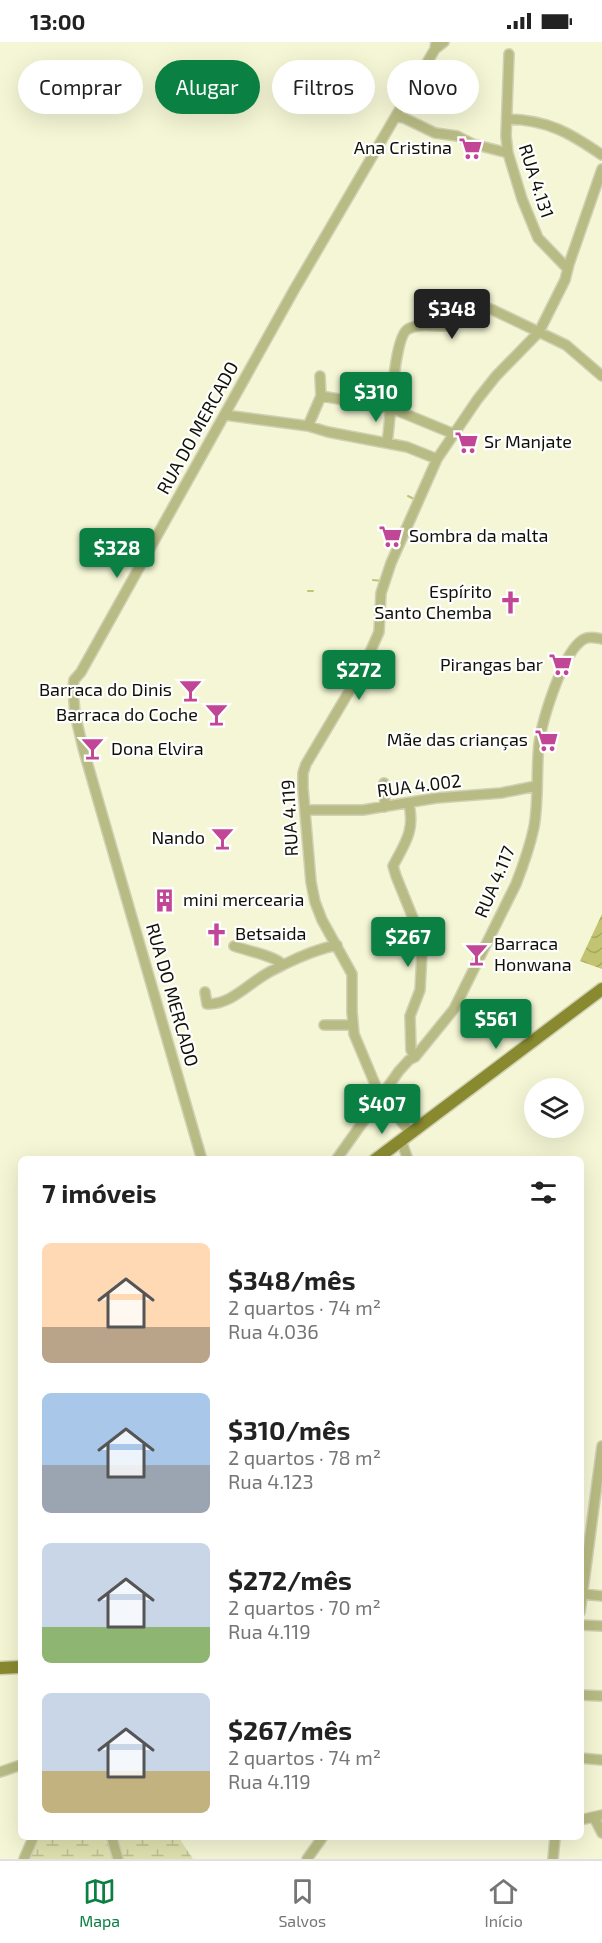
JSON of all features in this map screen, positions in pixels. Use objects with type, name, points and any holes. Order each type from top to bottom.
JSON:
[{"type":"main road","points":[[380,1156],[602,989]]},
{"type":"main road","points":[[0,1668],[18,1667]]},
{"type":"street","points":[[436,46],[444,42]]},
{"type":"street","name":"RUA DO MERCADO","points":[[201,1156],[86,759],[75,714],[73,684],[294,290],[397,117],[436,46]]},
{"type":"street","name":"RUA 4.131","points":[[509,54],[506,136],[508,153],[522,199],[538,238],[568,269]]},
{"type":"street","points":[[397,117],[405,118],[435,133],[457,136],[473,144],[508,153]]},
{"type":"street","points":[[508,119],[539,122],[556,127],[602,155]]},
{"type":"street","name":"RUA 4.119","points":[[406,1137],[380,1096],[361,1054],[353,1025],[352,974],[322,920],[315,902],[303,788],[306,764],[363,668],[379,632],[381,593],[391,563],[437,459],[496,376],[539,332],[554,304],[568,269],[602,170]]},
{"type":"street","points":[[387,442],[394,373],[400,341],[405,331],[419,326],[454,325],[458,319],[461,304],[487,308],[566,345],[602,376]]},
{"type":"street","points":[[308,426],[321,396],[320,376]]},
{"type":"street","points":[[321,396],[391,408],[454,434]]},
{"type":"street","points":[[225,415],[308,426],[328,432],[387,442],[437,459]]},
{"type":"street","name":"RUA 4.117","points":[[339,1156],[404,1065],[415,1057],[454,1009],[516,884],[524,863],[534,828],[539,744],[543,721],[561,672],[580,642],[590,637],[602,639]]},
{"type":"street","points":[[384,783],[385,807]]},
{"type":"street","name":"RUA 4.002","points":[[305,810],[363,810],[436,798],[501,793],[536,786]]},
{"type":"street","points":[[409,804],[410,835],[393,866],[412,912],[423,952],[420,990],[410,1016],[411,1050],[415,1057]]},
{"type":"street","points":[[205,992],[207,1004],[218,1004],[236,995],[266,974],[301,956],[337,945]]},
{"type":"street","points":[[234,946],[271,957],[281,961],[283,965]]},
{"type":"street","points":[[324,1025],[353,1025]]},
{"type":"street","points":[[406,1137],[408,1156]]},
{"type":"street","points":[[584,1590],[597,1532],[602,1446]]},
{"type":"street","points":[[584,1594],[602,1596]]},
{"type":"street","points":[[584,1624],[602,1626]]},
{"type":"street","points":[[584,1695],[602,1696]]},
{"type":"street","points":[[584,1758],[602,1760]]},
{"type":"street","points":[[0,1772],[18,1766]]},
{"type":"street","points":[[598,1816],[602,1833]]},
{"type":"street","points":[[24,1859],[32,1840]]},
{"type":"street","points":[[113,1840],[118,1859]]},
{"type":"street","points":[[307,1859],[321,1840]]},
{"type":"street","points":[[553,1859],[555,1840]]},
{"type":"green space","points":[[37,1840],[180,1840],[193,1859],[19,1859],[22,1852]]},
{"type":"water","points":[[602,914],[602,969],[580,961]]},
{"type":"waterway","points":[[408,496],[414,499]]},
{"type":"waterway","points":[[373,580],[382,581]]},
{"type":"waterway","points":[[308,591],[313,591]]},
{"type":"place","name":"Ana Cristina","points":[[470,148]]},
{"type":"place","name":"Sr Manjate","points":[[466,442]]},
{"type":"place","name":"Sombra da malta","points":[[391,536]]},
{"type":"place","name":"Espírito Santo Chemba","points":[[510,602]]},
{"type":"place","name":"Pirangas bar","points":[[561,665]]},
{"type":"place","name":"Barraca do Dinis","points":[[190,690]]},
{"type":"place","name":"Barraca do Coche","points":[[216,715]]},
{"type":"place","name":"Mãe das crianças","points":[[546,740]]},
{"type":"place","name":"Dona Elvira","points":[[93,749]]},
{"type":"place","name":"Nando","points":[[223,838]]},
{"type":"place","name":"mini mercearia","points":[[165,900]]},
{"type":"place","name":"Betsaida","points":[[217,934]]},
{"type":"place","name":"Barraca Honwana","points":[[476,954]]}]
